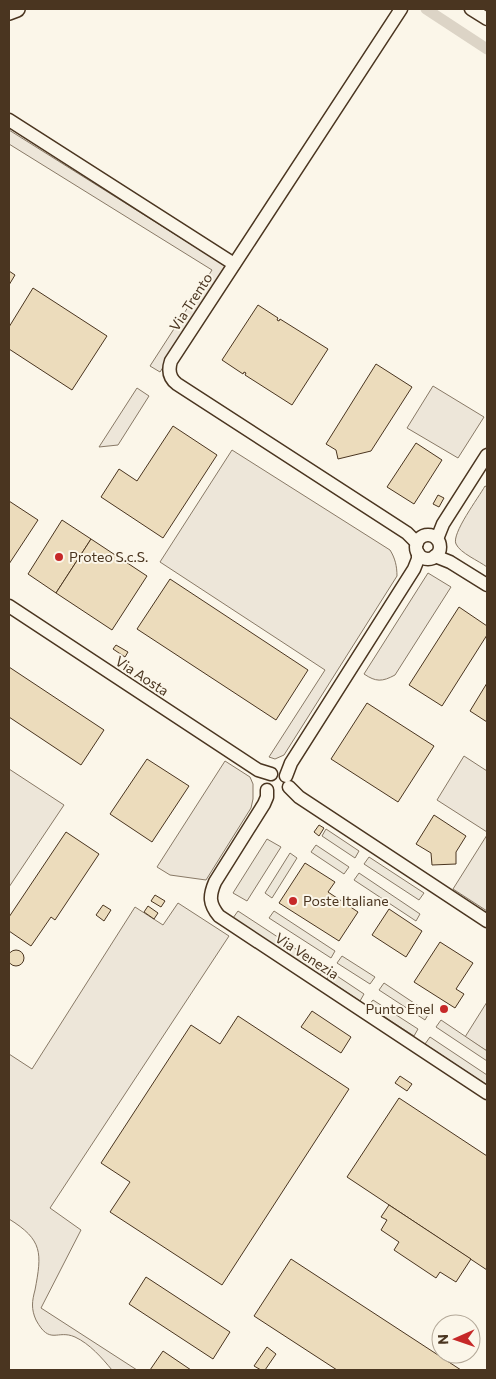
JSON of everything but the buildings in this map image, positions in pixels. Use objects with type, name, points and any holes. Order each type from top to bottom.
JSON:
[{"type":"main road","points":[[9,12],[17,9]]},
{"type":"street","name":"Via Trento","points":[[402,9],[171,361],[169,368],[171,377],[177,384],[487,585]]},
{"type":"street","points":[[471,9],[487,20]]},
{"type":"street","points":[[9,120],[234,264]]},
{"type":"street","points":[[428,546],[487,454]]},
{"type":"street","name":"Via Venezia","points":[[428,546],[215,882],[211,891],[211,900],[213,908],[219,916],[487,1093]]},
{"type":"street","name":"Via Aosta","points":[[9,606],[258,770],[291,794],[299,797],[487,921]]},
{"type":"shaded area","points":[[9,130],[227,267],[160,372],[150,366],[212,270],[9,144]]},
{"type":"shaded area","points":[[433,386],[484,417],[458,458],[407,428]]},
{"type":"shaded area","points":[[137,388],[149,396],[118,445],[99,447]]},
{"type":"shaded area","points":[[232,450],[390,550],[397,569],[397,576],[284,755],[275,759],[269,757],[325,670],[160,562]]},
{"type":"shaded area","points":[[485,486],[487,487],[487,567],[461,551],[456,544],[461,524]]},
{"type":"shaded area","points":[[428,573],[451,587],[395,675],[379,680],[368,677],[364,674]]},
{"type":"shaded area","points":[[464,756],[487,771],[487,832],[437,800]]},
{"type":"shaded area","points":[[225,761],[250,777],[253,784],[251,808],[206,880],[170,875],[157,867]]},
{"type":"shaded area","points":[[9,769],[64,805],[9,887]]},
{"type":"shaded area","points":[[326,829],[359,851],[355,858],[322,836]]},
{"type":"shaded area","points":[[487,835],[487,911],[453,889]]},
{"type":"shaded area","points":[[267,839],[281,847],[247,901],[233,893]]},
{"type":"shaded area","points":[[316,845],[349,867],[344,874],[311,852]]},
{"type":"shaded area","points":[[290,853],[297,858],[272,898],[265,893]]},
{"type":"shaded area","points":[[369,857],[424,893],[419,900],[364,864]]},
{"type":"shaded area","points":[[359,873],[420,914],[416,921],[354,880]]},
{"type":"shaded area","points":[[178,903],[229,936],[50,1208],[81,1230],[41,1308],[137,1370],[112,1370],[86,1343],[69,1335],[50,1335],[41,1328],[34,1316],[32,1305],[39,1266],[37,1248],[28,1234],[9,1219],[9,1054],[32,1069],[135,907],[163,925]]},
{"type":"shaded area","points":[[238,911],[325,968],[320,975],[233,918]]},
{"type":"shaded area","points":[[274,911],[335,951],[331,958],[269,918]]},
{"type":"shaded area","points":[[342,956],[375,977],[370,984],[337,963]]},
{"type":"shaded area","points":[[331,972],[364,994],[360,1001],[327,979]]},
{"type":"shaded area","points":[[384,983],[429,1013],[425,1020],[379,990]]},
{"type":"shaded area","points":[[373,1000],[418,1029],[414,1036],[368,1006]]},
{"type":"shaded area","points":[[487,1002],[487,1051],[465,1037]]},
{"type":"shaded area","points":[[441,1020],[487,1051],[487,1061],[436,1027]]},
{"type":"shaded area","points":[[430,1037],[487,1075],[487,1085],[425,1044]]},
{"type":"waterway","points":[[426,9],[487,49]]},
{"type":"place","name":"Proteo S.c.S.","points":[[59,557]]},
{"type":"place","name":"Poste Italiane","points":[[293,901]]},
{"type":"place","name":"Punto Enel","points":[[444,1009]]}]
